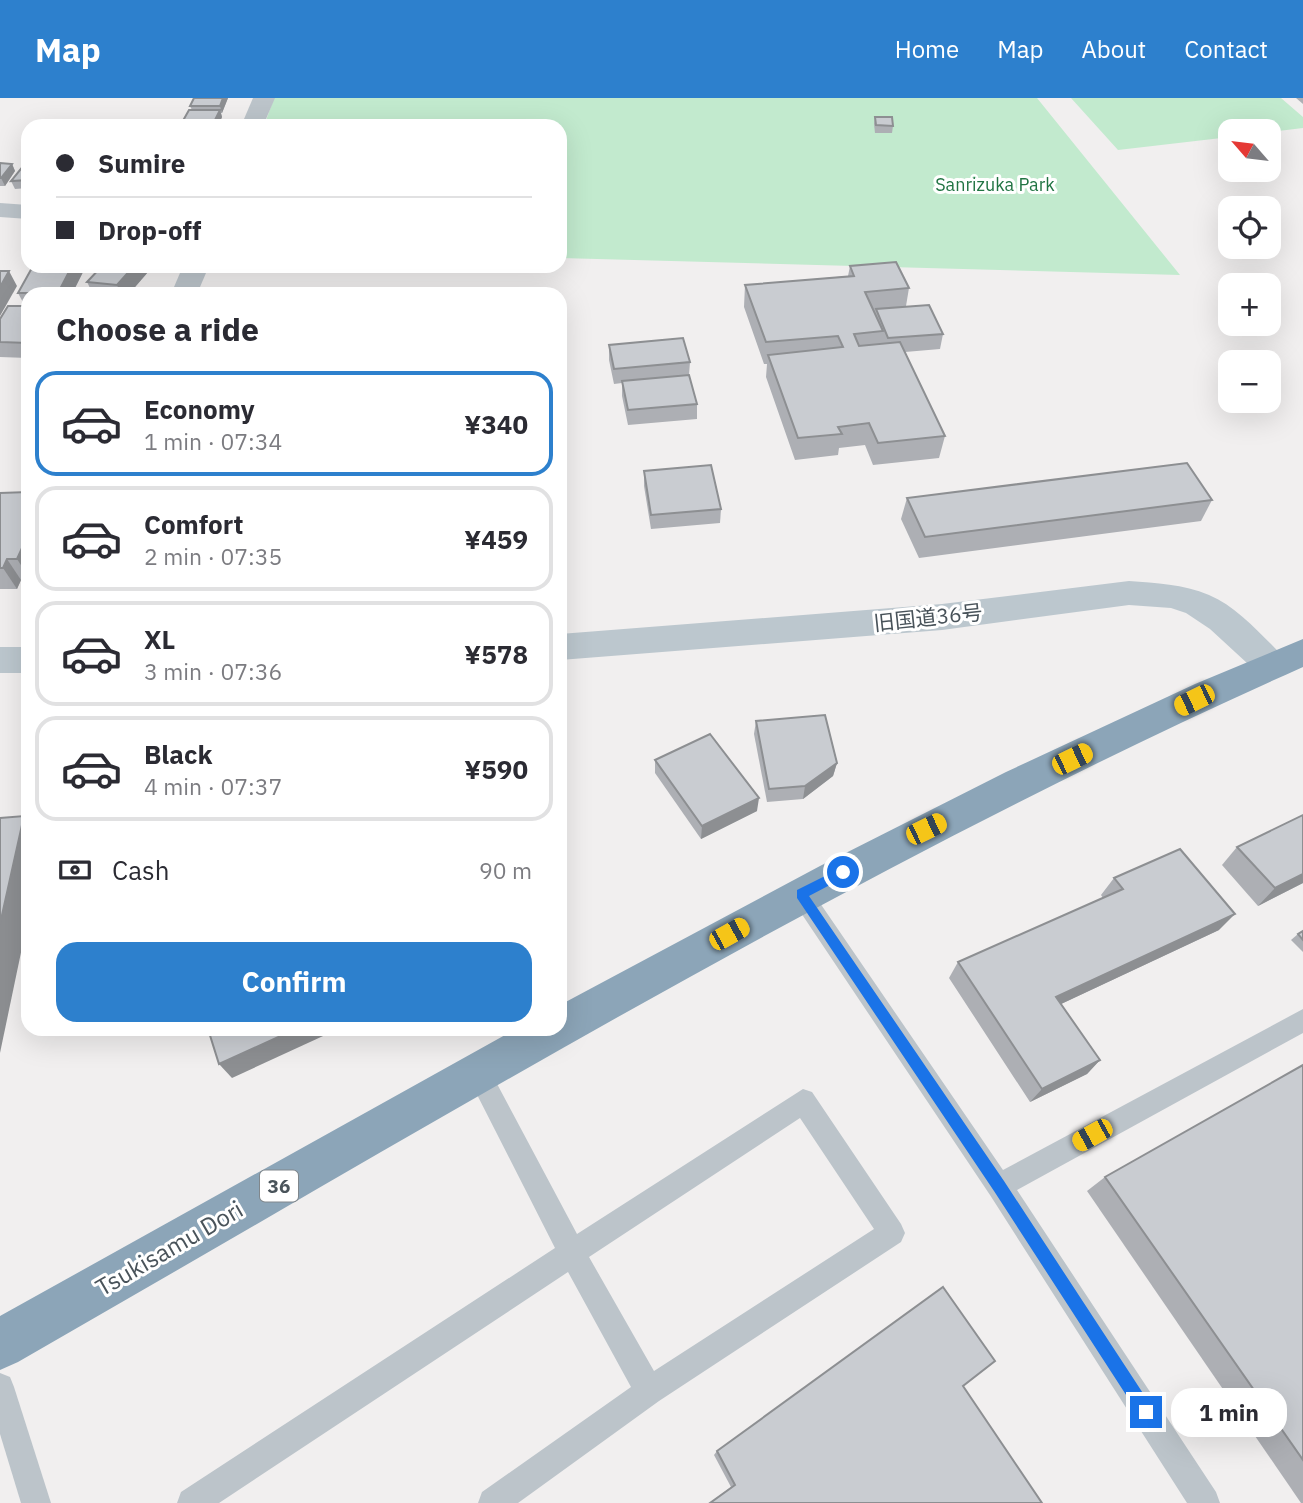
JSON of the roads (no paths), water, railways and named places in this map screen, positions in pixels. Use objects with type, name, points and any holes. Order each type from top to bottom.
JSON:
[{"type":"highway","name":"Tsukisamu Dori","points":[[567,1024],[801,894],[926,829],[1287,659]]},
{"type":"highway","name":"Tsukisamu Dori","points":[[0,1344],[545,1036]]},
{"type":"street","points":[[255,119],[264,98]]},
{"type":"street","points":[[0,210],[21,212]]},
{"type":"street","name":"旧国道36号","points":[[567,646],[942,617],[1129,593],[1171,596],[1198,604],[1287,659]]},
{"type":"street","points":[[0,660],[21,660]]},
{"type":"lane","points":[[801,894],[999,1186],[1205,1503]]},
{"type":"lane","points":[[999,1186],[1303,1020]]},
{"type":"lane","points":[[478,1073],[572,1253],[649,1391]]},
{"type":"lane","points":[[192,1503],[803,1101],[892,1233],[649,1391],[494,1503]]},
{"type":"lane","points":[[0,1387],[36,1503]]},
{"type":"park label","name":"Sanrizuka Park","points":[[995,184]]}]
